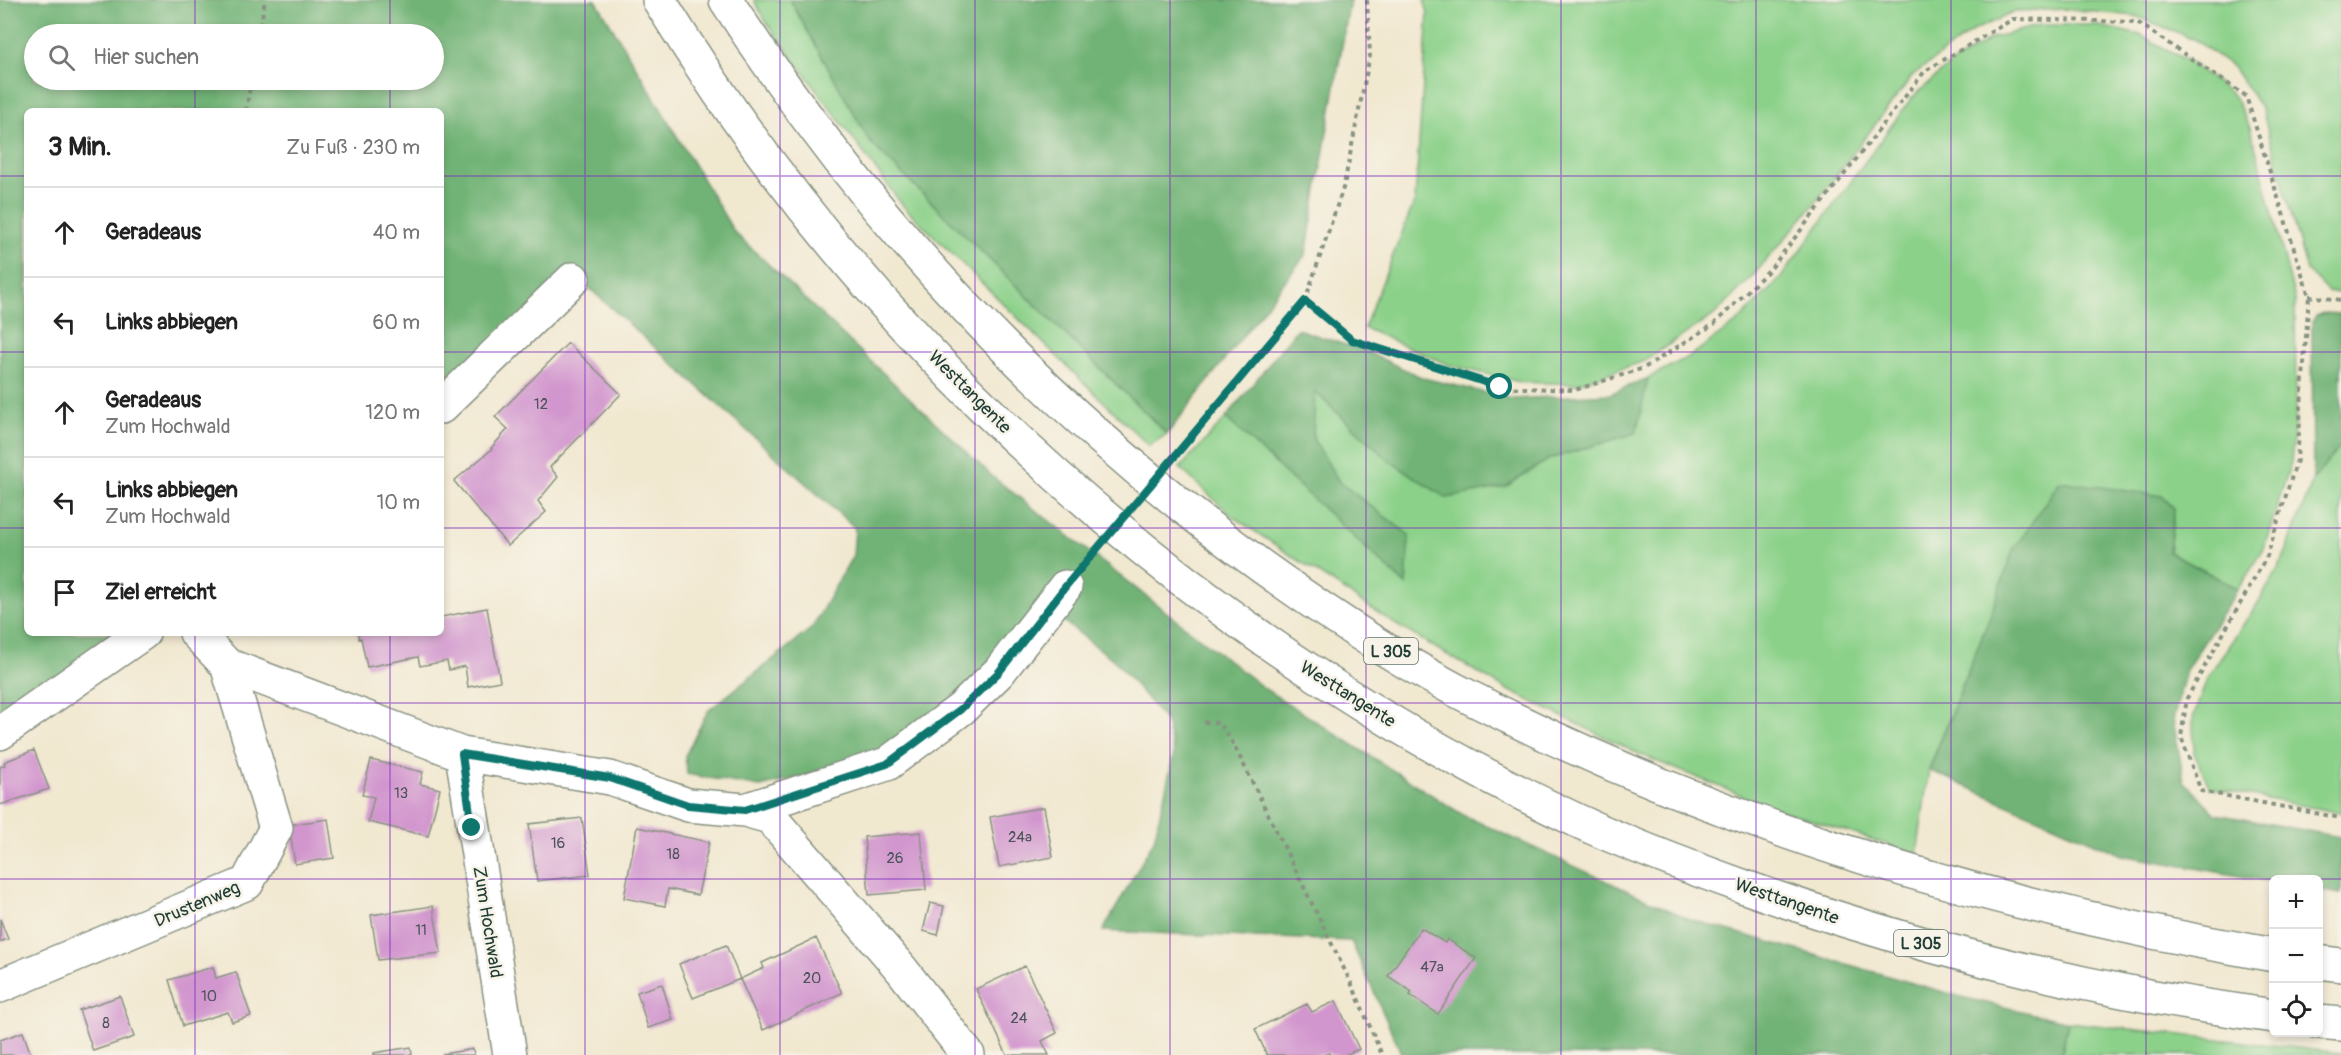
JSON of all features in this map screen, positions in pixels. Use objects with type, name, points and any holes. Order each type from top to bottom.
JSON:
[{"type":"main road","name":"Westtangente","points":[[659,0],[742,126],[809,214],[880,298],[947,371],[1034,456],[1117,528],[1204,596],[1294,660],[1387,719],[1483,774],[1582,823],[1695,869],[1811,910],[1950,951],[2134,994],[2269,1015]]},
{"type":"main road","name":"L 305","points":[[726,0],[823,141],[893,228],[967,312],[1046,390],[1129,465],[1211,529],[1295,591],[1383,647],[1473,699],[1571,746],[1771,827],[1989,895],[2082,918],[2269,954]]},
{"type":"main road","points":[[444,404],[573,279]]},
{"type":"main road","points":[[745,810],[887,764],[961,709],[999,672],[1065,587]]},
{"type":"main road","points":[[0,733],[139,636]]},
{"type":"main road","points":[[199,636],[227,665],[462,754],[610,778],[688,805],[745,810],[770,817],[902,970],[968,1055]]},
{"type":"main road","name":"Drustenweg","points":[[0,986],[247,883],[276,828],[227,665]]},
{"type":"main road","name":"Zum Hochwald","points":[[462,754],[510,1055]]},
{"type":"main road","points":[[2323,963],[2341,965]]},
{"type":"main road","points":[[2323,1022],[2341,1024]]},
{"type":"path","points":[[261,24],[265,0]]},
{"type":"path","points":[[1065,587],[1305,301],[1344,185],[1370,56],[1367,0]]},
{"type":"path","points":[[1305,301],[1352,340],[1500,387],[1575,390],[1644,368],[1714,324],[1772,267],[1925,71],[2013,19],[2137,22],[2246,96],[2309,296],[2297,460],[2268,556],[2187,698],[2181,737],[2201,791],[2341,818]]},
{"type":"path","points":[[246,108],[249,90]]},
{"type":"path","points":[[2309,296],[2341,300]]},
{"type":"path","points":[[1203,722],[1219,723],[1234,745],[1354,989],[1382,1055]]},
{"type":"green space","points":[[0,0],[596,0],[734,232],[993,477],[1265,689],[1463,815],[1689,919],[1961,997],[2068,1022],[2061,1055],[1402,1055],[1351,941],[1103,931],[1154,840],[1174,754],[1166,721],[1115,661],[1045,607],[903,753],[760,787],[687,774],[685,756],[708,711],[812,628],[853,555],[855,528],[578,278],[444,395],[444,108],[24,108],[24,636],[129,636],[0,725]]},
{"type":"green space","points":[[754,0],[790,0],[870,142],[1167,434],[1149,446],[903,206],[764,19]]},
{"type":"green space","points":[[790,0],[1350,0],[1306,254],[1167,434],[870,142]]},
{"type":"green space","points":[[1424,0],[2341,0],[2341,293],[2328,292],[2307,271],[2262,109],[2233,67],[2192,38],[2135,16],[2068,9],[2017,11],[1974,30],[1913,75],[1812,207],[1750,279],[1713,316],[1642,362],[1576,384],[1520,382],[1449,365],[1364,328],[1415,200],[1428,13]]},
{"type":"green space","points":[[2040,25],[2095,25],[2140,35],[2188,61],[2234,96],[2250,127],[2295,299],[2296,412],[2291,462],[2263,551],[2238,589],[2169,552],[2174,508],[2013,550],[1991,614],[1929,769],[1917,854],[1770,807],[1639,754],[1506,689],[1395,624],[1233,517],[1180,468],[1226,418],[1406,585],[1409,535],[1339,482],[1313,439],[1314,391],[1391,462],[1505,487],[1549,459],[1636,433],[1648,378],[1690,356],[1736,323],[1780,279],[1910,100],[1949,65],[1992,38]]},
{"type":"green space","points":[[2323,313],[2341,314],[2341,445],[2313,480],[2312,322],[2315,316]]},
{"type":"green space","points":[[1297,329],[1367,352],[1423,378],[1513,399],[1610,394],[1648,378],[1636,433],[1549,459],[1505,487],[1446,498],[1391,462],[1315,392],[1313,439],[1339,482],[1409,535],[1406,585],[1226,418]]},
{"type":"green space","points":[[2341,445],[2341,813],[2210,788],[2194,753],[2193,718],[2208,676],[2260,600],[2283,560],[2313,480]]},
{"type":"green space","points":[[2060,481],[2162,496],[2174,508],[2169,552],[2238,589],[2186,670],[2173,720],[2184,781],[2216,814],[2341,837],[2341,894],[2323,891],[2323,875],[2269,875],[2269,881],[2122,855],[1929,770],[1991,614],[2013,550]]},
{"type":"green space","points":[[2068,1022],[2341,1053],[2341,1055],[2061,1055]]},
{"type":"building","points":[[568,343],[621,394],[550,467],[558,477],[538,501],[546,512],[508,546],[454,481],[492,449],[508,429],[495,417]]},
{"type":"building","points":[[487,608],[500,681],[468,687],[465,666],[449,670],[447,661],[420,666],[418,657],[367,667],[361,638],[359,639],[358,636],[444,636],[444,616]]},
{"type":"building","points":[[34,750],[49,789],[0,805],[0,767],[5,765],[4,762]]},
{"type":"building","points":[[371,760],[423,772],[420,784],[440,789],[428,836],[368,822],[374,797],[362,795]]},
{"type":"building","points":[[1044,807],[1053,857],[999,867],[990,817]]},
{"type":"building","points":[[582,818],[590,875],[537,881],[529,824]]},
{"type":"building","points":[[328,819],[334,858],[295,864],[289,825]]},
{"type":"building","points":[[637,827],[709,842],[698,895],[668,889],[665,906],[624,898]]},
{"type":"building","points":[[921,832],[926,890],[869,895],[864,837]]},
{"type":"building","points":[[930,903],[944,906],[938,935],[923,931]]},
{"type":"building","points":[[433,906],[441,953],[378,960],[371,915]]},
{"type":"building","points":[[0,919],[8,939],[0,942]]},
{"type":"building","points":[[1421,928],[1445,943],[1447,939],[1476,958],[1438,1014],[1410,995],[1412,992],[1388,976]]},
{"type":"building","points":[[816,938],[842,993],[763,1030],[740,979],[764,968],[762,963]]},
{"type":"building","points":[[726,945],[740,979],[693,998],[679,964]]},
{"type":"building","points":[[1025,966],[1057,1033],[1042,1041],[1049,1055],[1007,1055],[976,989]]},
{"type":"building","points":[[213,967],[216,978],[236,972],[251,1016],[232,1022],[228,1012],[183,1026],[169,980]]},
{"type":"building","points":[[662,984],[673,1020],[648,1028],[637,992]]},
{"type":"building","points":[[120,996],[134,1037],[93,1051],[79,1010]]},
{"type":"building","points":[[1336,1001],[1359,1049],[1345,1055],[1330,1055],[1329,1053],[1324,1055],[1267,1055],[1255,1029],[1307,1004],[1312,1012]]},
{"type":"building","points":[[23,1032],[31,1055],[0,1055],[0,1040]]},
{"type":"building","points":[[411,1047],[412,1055],[374,1055],[374,1053]]},
{"type":"building","points":[[473,1049],[474,1055],[443,1055],[443,1054]]},
{"type":"route","points":[[472,828],[462,754],[610,778],[688,805],[745,810],[887,764],[961,709],[999,672],[1065,587],[1305,301],[1352,340],[1500,387]]}]
